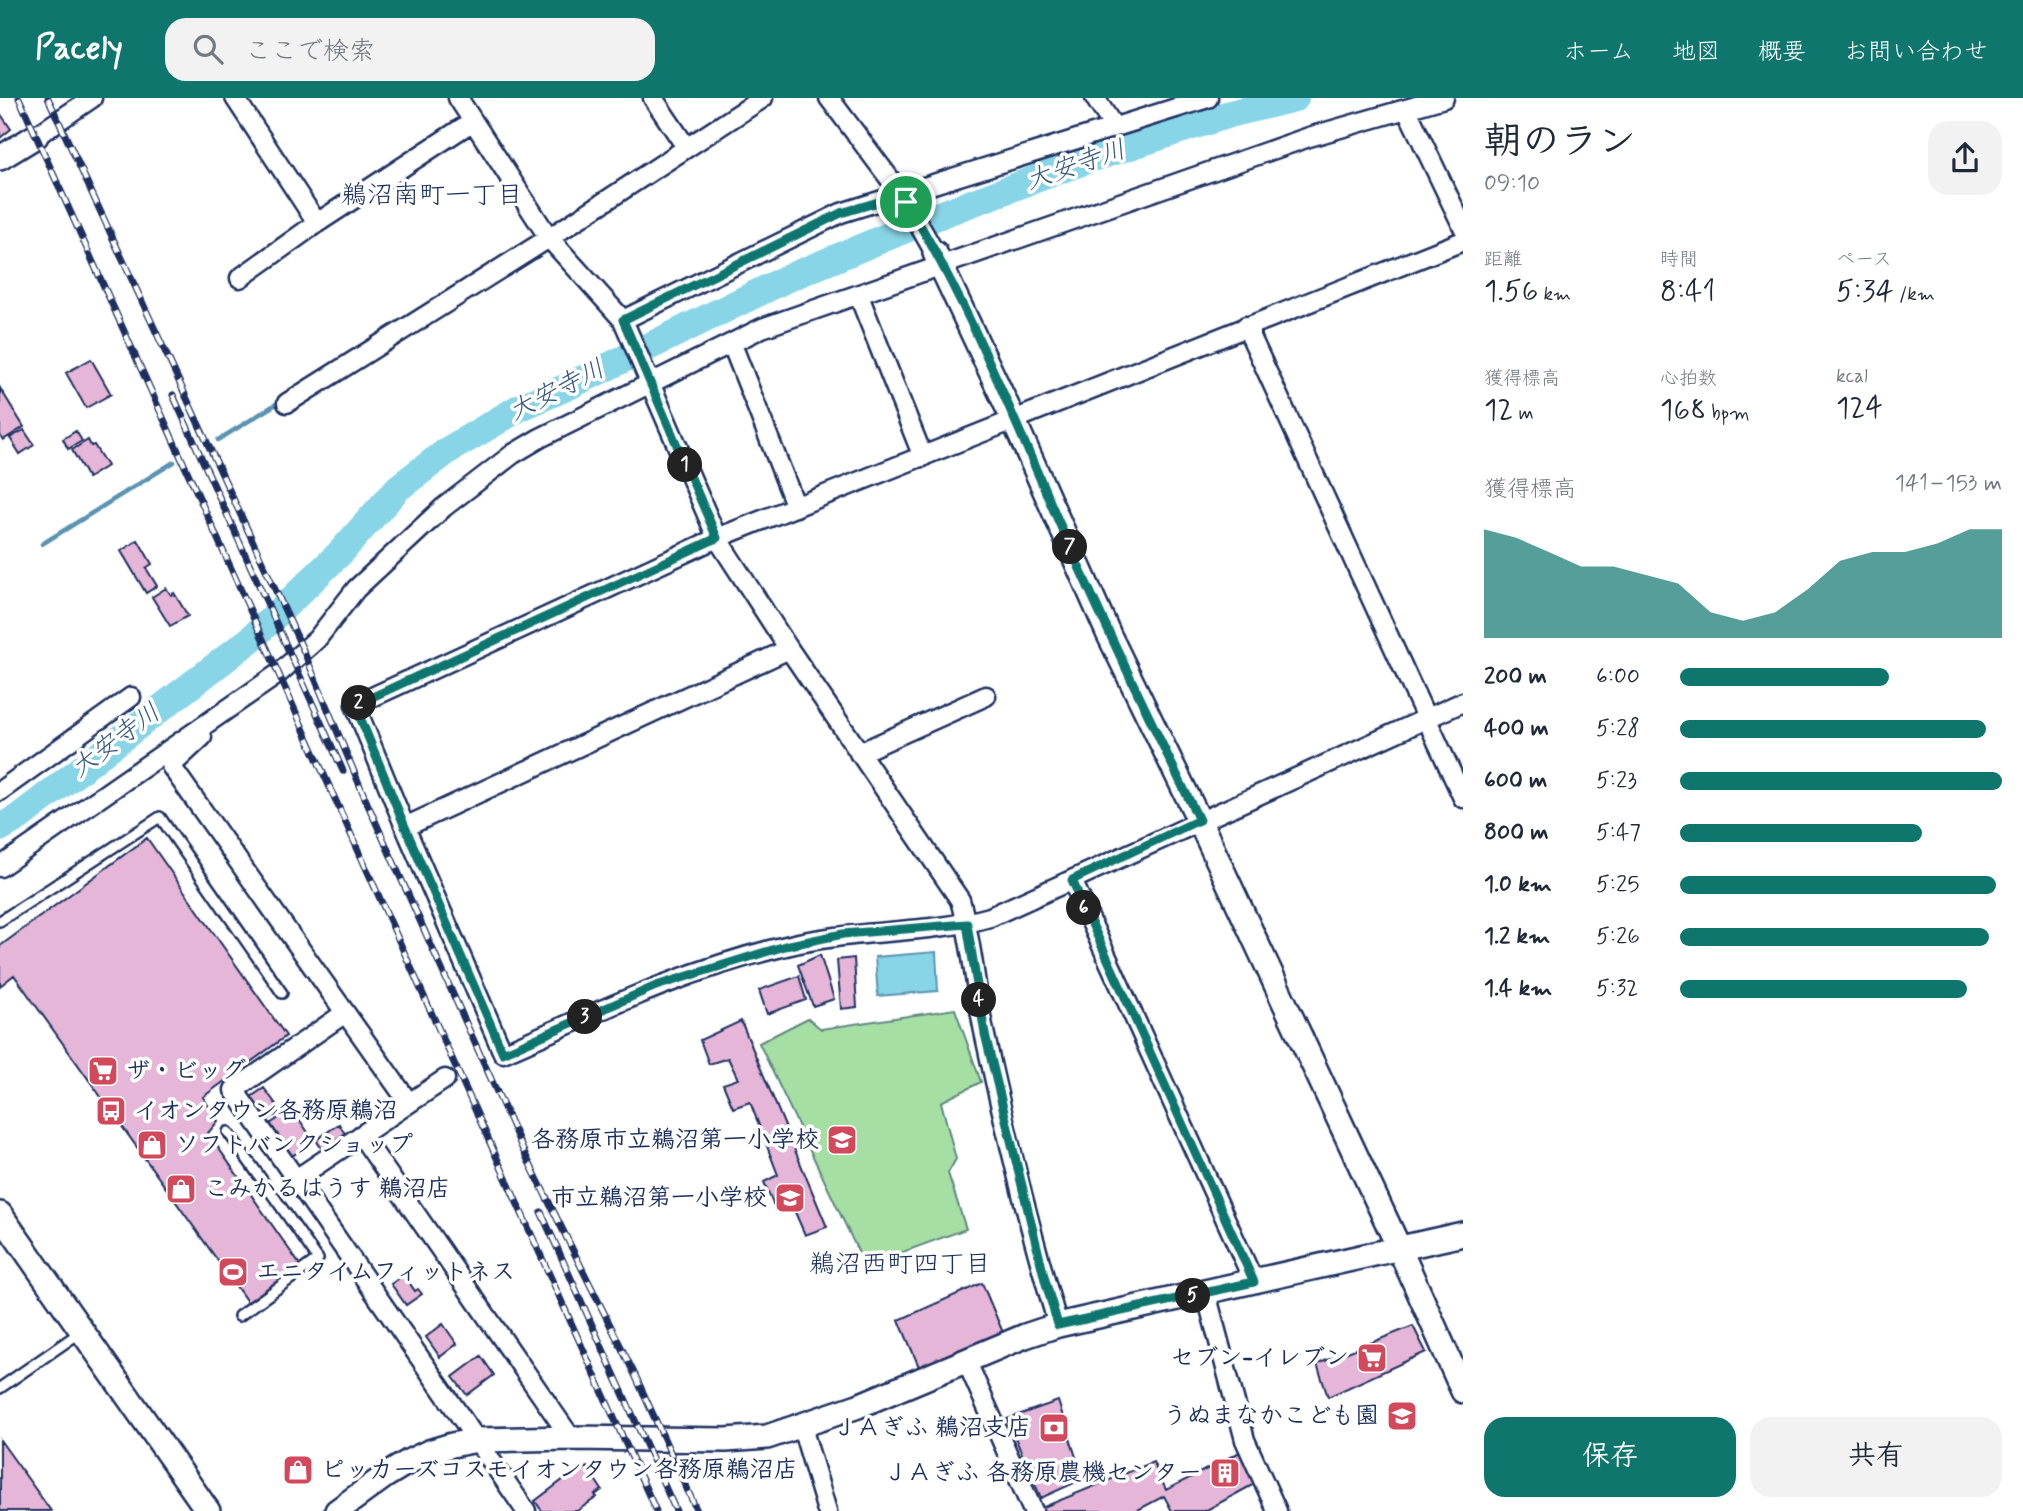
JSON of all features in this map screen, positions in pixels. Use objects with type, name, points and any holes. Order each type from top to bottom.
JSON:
[{"type":"street","points":[[0,158],[92,98]]},
{"type":"street","points":[[235,98],[317,223]]},
{"type":"street","points":[[458,98],[549,238],[623,321],[717,538],[960,901],[967,924],[985,1034],[1058,1325]]},
{"type":"street","points":[[653,98],[686,147]]},
{"type":"street","points":[[287,402],[549,238],[762,98]]},
{"type":"street","points":[[828,98],[904,199],[938,259],[1014,421],[1109,635],[1199,820],[1463,1391]]},
{"type":"street","points":[[1095,98],[1114,127]]},
{"type":"street","points":[[623,321],[841,213],[904,199],[1114,127],[1208,98]]},
{"type":"street","points":[[0,867],[278,674],[317,639],[356,589],[443,507],[513,454],[540,438],[649,381],[762,328],[938,259],[1309,137],[1444,98]]},
{"type":"street","points":[[1407,110],[1415,132],[1463,227]]},
{"type":"street","points":[[240,278],[317,223],[473,121]]},
{"type":"street","points":[[1463,241],[717,538],[355,705],[503,1053],[656,986],[785,946],[843,934],[967,924],[990,917],[1463,702]]},
{"type":"street","points":[[860,301],[923,457]]},
{"type":"street","points":[[1246,326],[1463,798]]},
{"type":"street","points":[[735,352],[796,507]]},
{"type":"street","points":[[405,827],[789,649]]},
{"type":"street","points":[[859,753],[986,696]]},
{"type":"street","points":[[0,791],[131,698]]},
{"type":"street","points":[[221,712],[213,727],[171,766],[409,1103]]},
{"type":"street","points":[[1072,880],[1254,1282]]},
{"type":"street","points":[[345,1013],[234,1090],[526,1511]]},
{"type":"street","points":[[296,1179],[445,1079]]},
{"type":"street","points":[[361,1135],[571,1438]]},
{"type":"street","points":[[0,1214],[208,1511]]},
{"type":"street","points":[[337,1511],[408,1462],[429,1452],[477,1440],[726,1440],[766,1437],[802,1427],[1058,1325],[1463,1234]]},
{"type":"street","points":[[1206,1293],[1245,1440],[1276,1511]]},
{"type":"street","points":[[966,1360],[1033,1511]]},
{"type":"street","points":[[802,1427],[827,1511]]},
{"type":"lane","points":[[0,921],[160,817],[282,993]]},
{"type":"lane","points":[[228,1132],[318,1259],[239,1316]]},
{"type":"lane","points":[[0,1388],[82,1330]]},
{"type":"green space","points":[[955,1009],[981,1082],[941,1102],[956,1159],[948,1173],[966,1229],[865,1266],[759,1043],[808,1018],[821,1029]]},
{"type":"water","points":[[936,952],[938,991],[878,996],[875,957]]},
{"type":"building","points":[[0,113],[11,129],[0,138]]},
{"type":"building","points":[[91,359],[111,394],[86,408],[66,373]]},
{"type":"building","points":[[0,388],[24,427],[3,440],[0,435]]},
{"type":"building","points":[[24,430],[34,445],[20,454],[10,438]]},
{"type":"building","points":[[76,431],[82,441],[68,449],[63,439]]},
{"type":"building","points":[[88,440],[107,466],[88,478],[72,450]]},
{"type":"building","points":[[138,540],[152,564],[146,568],[157,586],[146,593],[121,551]]},
{"type":"building","points":[[166,588],[171,595],[174,593],[188,616],[170,626],[152,597]]},
{"type":"building","points":[[147,838],[286,1036],[203,1097],[218,1121],[208,1133],[300,1265],[248,1303],[14,975],[0,986],[0,946]]},
{"type":"building","points":[[820,955],[834,999],[813,1006],[798,965]]},
{"type":"building","points":[[854,958],[857,1007],[841,1009],[837,960]]},
{"type":"building","points":[[799,976],[806,1000],[767,1014],[759,990]]},
{"type":"building","points":[[741,1021],[827,1227],[805,1235],[788,1196],[773,1204],[764,1182],[778,1175],[750,1102],[733,1108],[723,1084],[738,1079],[728,1058],[709,1064],[700,1040]]},
{"type":"building","points":[[264,1088],[281,1111],[268,1120],[251,1097]]},
{"type":"building","points":[[292,1109],[314,1141],[292,1156],[270,1124]]},
{"type":"building","points":[[339,1124],[347,1137],[324,1152],[316,1140]]},
{"type":"building","points":[[404,1275],[415,1291],[418,1289],[422,1294],[406,1305],[391,1284]]},
{"type":"building","points":[[982,1283],[1004,1335],[922,1374],[899,1320]]},
{"type":"building","points":[[443,1324],[457,1344],[440,1357],[426,1337]]},
{"type":"building","name":"セブン-イレブン","points":[[1413,1326],[1426,1352],[1328,1397],[1317,1364]]},
{"type":"building","points":[[481,1356],[494,1375],[467,1395],[453,1377]]},
{"type":"building","name":"ＪＡぎふ 各務原農機センター","points":[[1058,1401],[1083,1479],[1041,1498],[1007,1419]]},
{"type":"building","points":[[0,1440],[51,1511],[0,1511]]},
{"type":"building","name":"ＪＡぎふ 各務原農機センター","points":[[1242,1451],[1256,1483],[1205,1511],[1172,1511],[1164,1496],[1136,1511],[1042,1511],[1041,1508],[1153,1462],[1166,1490]]},
{"type":"building","points":[[580,1467],[582,1470],[587,1467],[602,1490],[595,1495],[597,1497],[577,1511],[542,1511],[535,1501]]},
{"type":"waterway","name":"大安寺川","points":[[0,828],[19,817],[251,639],[341,552],[398,488],[450,449],[519,408],[788,278],[942,214],[1087,160],[1230,114],[1295,98]]},
{"type":"waterway","points":[[218,440],[281,401]]},
{"type":"waterway","points":[[42,544],[174,462]]},
{"type":"railway","points":[[19,98],[656,1511]]},
{"type":"railway","points":[[48,98],[304,652],[368,805],[523,1150],[635,1375],[697,1511]]},
{"type":"railway","points":[[173,395],[343,771]]},
{"type":"railway","points":[[541,1212],[676,1511]]},
{"type":"place","name":"ザ・ビッグ","points":[[103,1071]]},
{"type":"place","name":"イオンタウン各務原鵜沼","points":[[111,1111]]},
{"type":"place","name":"各務原市立鵜沼第一小学校","points":[[842,1140]]},
{"type":"place","name":"ソフトバンクショップ","points":[[152,1145]]},
{"type":"place","name":"こみかるはうす 鵜沼店","points":[[181,1189]]},
{"type":"place","name":"市立鵜沼第一小学校","points":[[790,1198]]},
{"type":"place","name":"エニタイムフィットネス","points":[[233,1272]]},
{"type":"place","name":"セブン-イレブン","points":[[1372,1358]]},
{"type":"place","name":"うぬまなかこども園","points":[[1402,1416]]},
{"type":"place","name":"ＪＡぎふ 鵜沼支店","points":[[1054,1428]]},
{"type":"place","name":"ピッカーズコスモイオンタウン各務原鵜沼店","points":[[298,1470]]},
{"type":"place","name":"ＪＡぎふ 各務原農機センター","points":[[1225,1473]]},
{"type":"district","name":"鵜沼南町一丁目","points":[[432,196]]},
{"type":"district","name":"鵜沼西町四丁目","points":[[900,1265]]},
{"type":"route","points":[[902,195],[906,202],[941,264],[972,328],[1109,635],[1199,820],[1072,880],[1254,1282],[1058,1325],[985,1034],[967,924],[843,934],[785,946],[656,986],[503,1053],[355,705],[717,538],[623,320],[841,213],[902,195]]}]
